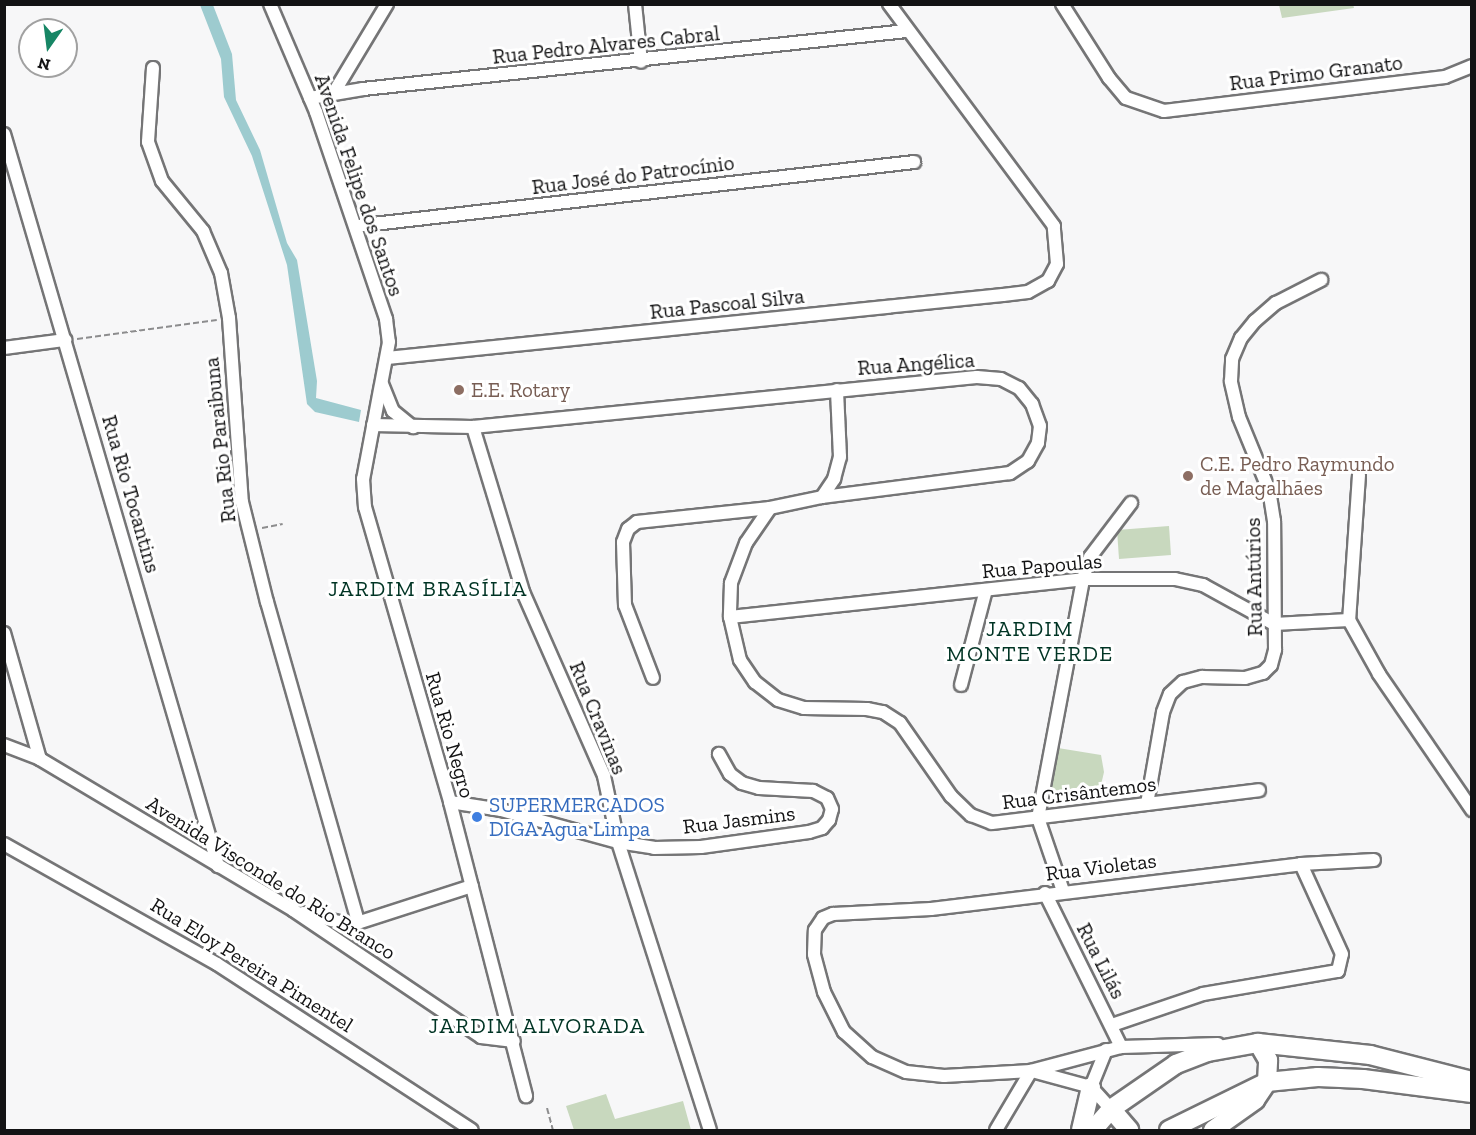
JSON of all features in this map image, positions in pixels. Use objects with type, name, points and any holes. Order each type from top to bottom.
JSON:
[{"type":"main road","points":[[1093,1131],[1111,1109],[1176,1064],[1208,1052],[1258,1043],[1370,1055],[1472,1081]]},
{"type":"main road","points":[[1214,1131],[1234,1119],[1267,1082],[1268,1059],[1258,1043]]},
{"type":"main road","points":[[1169,1131],[1267,1082],[1318,1077],[1363,1079],[1472,1094]]},
{"type":"main road","points":[[1081,1131],[1091,1087]]},
{"type":"main road","points":[[1111,1109],[1129,1131]]},
{"type":"street","name":"Avenida Felipe dos Santos","points":[[270,4],[310,98],[356,226],[386,320],[387,358],[382,383]]},
{"type":"street","points":[[333,94],[387,4]]},
{"type":"street","points":[[635,4],[641,62]]},
{"type":"street","points":[[889,4],[907,31]]},
{"type":"street","name":"Rua Primo Granato","points":[[1062,4],[1108,78],[1126,98],[1164,111],[1445,77],[1472,66]]},
{"type":"street","name":"Rua Pedro Alvares Cabral","points":[[310,98],[907,31]]},
{"type":"street","name":"Rua Pascoal Silva","points":[[387,358],[1011,294],[1028,292],[1048,281],[1057,264],[1054,226],[907,31]]},
{"type":"street","name":"Rua Rio Paraibuna","points":[[153,68],[148,142],[162,181],[203,231],[221,273],[229,318],[242,502],[354,924],[347,938],[359,956]]},
{"type":"street","name":"Rua Rio Tocantins","points":[[4,134],[218,866]]},
{"type":"street","name":"Rua José do Patrocínio","points":[[356,226],[914,162]]},
{"type":"street","name":"Rua Antúrios","points":[[1147,804],[1163,712],[1170,694],[1183,682],[1202,677],[1245,678],[1263,673],[1271,665],[1275,650],[1274,521],[1269,490],[1239,417],[1231,381],[1232,359],[1240,338],[1255,321],[1276,303],[1321,279]]},
{"type":"street","points":[[4,348],[65,340]]},
{"type":"street","name":"Rua Angélica","points":[[373,425],[414,428],[473,427],[977,377],[1001,380],[1018,388],[1032,404],[1040,426],[1038,443],[1028,460],[1010,473],[988,478],[822,497],[770,508],[636,522],[628,529],[623,542],[625,605],[653,678]]},
{"type":"street","points":[[382,383],[393,411],[414,428]]},
{"type":"street","name":"Rua Rio Negro","points":[[382,383],[363,479],[365,507],[450,802],[514,1041],[526,1096]]},
{"type":"street","points":[[822,497],[834,479],[840,457],[837,390]]},
{"type":"street","name":"Rua Cravinas","points":[[473,427],[523,592],[604,776],[618,842],[710,1131]]},
{"type":"street","points":[[1359,475],[1349,621],[1379,674],[1472,810]]},
{"type":"street","points":[[1063,891],[1038,818],[1083,579],[1101,540],[1131,503]]},
{"type":"street","name":"Rua Crisântemos","points":[[770,508],[746,543],[731,583],[730,617],[740,660],[755,682],[778,700],[804,708],[883,712],[900,723],[951,796],[971,815],[992,823],[1259,790]]},
{"type":"street","name":"Rua Papoulas","points":[[730,617],[1083,579],[1175,579],[1203,585],[1275,624]]},
{"type":"street","points":[[961,686],[986,590]]},
{"type":"street","points":[[1275,624],[1349,621]]},
{"type":"street","points":[[4,633],[40,759]]},
{"type":"street","name":"Avenida Visconde do Rio Branco","points":[[4,745],[40,759],[293,910],[482,1037],[514,1041]]},
{"type":"street","name":"Rua Jasmins","points":[[450,802],[534,818],[618,842],[654,848],[701,847],[822,828],[832,809],[826,798],[813,791],[759,788],[742,783],[730,774],[719,754]]},
{"type":"street","name":"Rua Eloy Pereira Pimentel","points":[[4,844],[217,964],[472,1131]]},
{"type":"street","name":"Rua Violetas","points":[[1031,1071],[944,1076],[906,1072],[873,1057],[844,1032],[824,992],[814,954],[815,930],[823,918],[834,914],[931,909],[1045,893],[1301,864],[1374,860]]},
{"type":"street","points":[[1112,1025],[1203,994],[1330,974],[1342,963],[1340,947],[1301,864]]},
{"type":"street","points":[[293,910],[354,924],[472,886]]},
{"type":"street","name":"Rua Lilás","points":[[1045,893],[1121,1047]]},
{"type":"street","points":[[996,1131],[1031,1071],[1121,1047],[1258,1043]]},
{"type":"street","points":[[1091,1087],[1106,1050]]},
{"type":"street","points":[[1031,1071],[1091,1087],[1111,1109]]},
{"type":"path","points":[[65,340],[229,318]]},
{"type":"path","points":[[249,531],[283,524]]},
{"type":"path","points":[[547,1107],[553,1131]]},
{"type":"green space","points":[[1353,4],[1354,8],[1282,18],[1279,5]]},
{"type":"green space","points":[[1169,526],[1171,555],[1119,559],[1117,530]]},
{"type":"green space","points":[[1058,748],[1101,755],[1104,772],[1098,798],[1060,803],[1048,797]]},
{"type":"green space","points":[[606,1094],[615,1119],[683,1101],[691,1130],[574,1130],[566,1106]]},
{"type":"water","points":[[200,5],[213,5],[232,54],[236,100],[260,150],[287,243],[297,260],[317,381],[316,398],[361,410],[359,422],[315,412],[307,404],[287,265],[252,156],[224,97],[221,59]]},
{"type":"place","name":"E.E. Rotary","points":[[459,390]]},
{"type":"place","name":"C.E. Pedro Raymundo de Magalhães","points":[[1188,476]]},
{"type":"place","name":"SUPERMERCADOS DIGA Agua Limpa","points":[[477,817]]},
{"type":"district","name":"JARDIM BRASÍLIA","points":[[428,589]]},
{"type":"district","name":"JARDIM MONTE VERDE","points":[[1030,640]]},
{"type":"district","name":"JARDIM ALVORADA","points":[[537,1026]]}]
